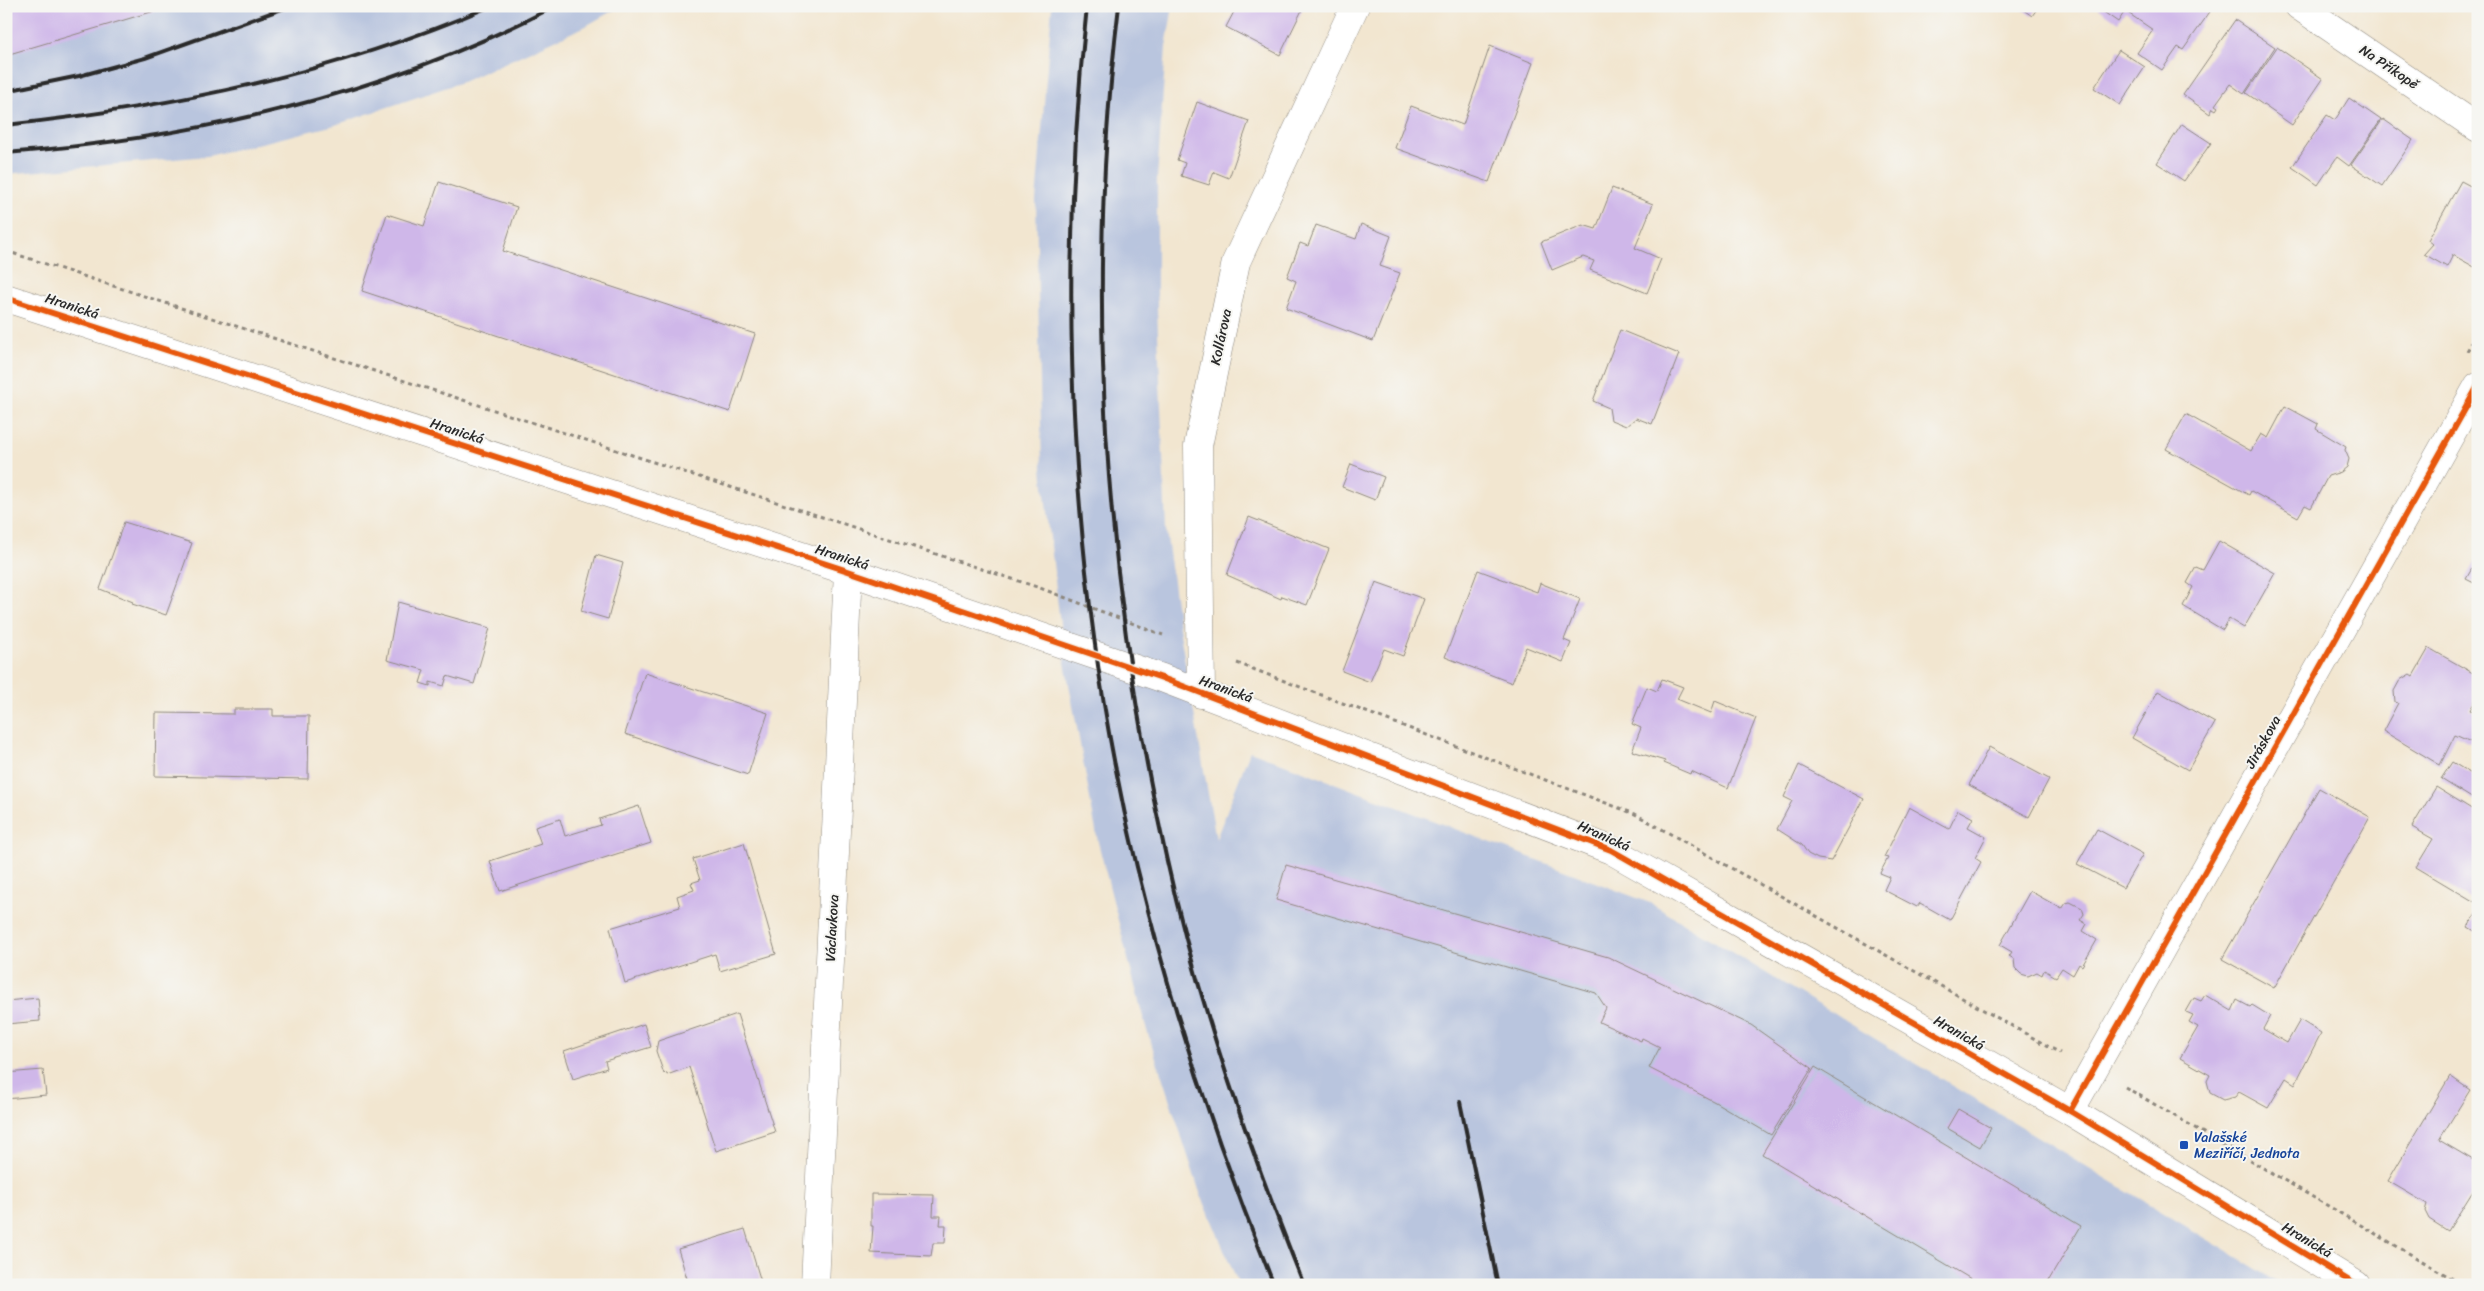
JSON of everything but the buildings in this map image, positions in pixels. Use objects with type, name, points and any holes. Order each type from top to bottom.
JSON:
[{"type":"street","name":"Kollárova","points":[[1201,694],[1198,446],[1236,262],[1355,6]]},
{"type":"street","name":"Na Příkopě","points":[[2299,6],[2478,128]]},
{"type":"street","name":"Hranická","points":[[6,298],[848,572],[1162,678],[1611,850],[2070,1110],[2356,1285]]},
{"type":"street","name":"Jiráskova","points":[[2070,1110],[2478,386]]},
{"type":"street","name":"Václavkova","points":[[816,1285],[848,572]]},
{"type":"path","points":[[6,251],[1040,588],[1635,814],[2061,1054],[2067,1052]]},
{"type":"path","points":[[2463,358],[2478,332]]},
{"type":"path","points":[[2122,1085],[2137,1096],[2463,1285]]},
{"type":"shaded area","points":[[6,6],[621,6],[584,27],[462,82],[335,125],[208,156],[6,174]]},
{"type":"shaded area","points":[[1052,6],[1173,6],[1166,47],[1157,179],[1157,308],[1166,530],[1180,633],[1216,839],[1250,751],[1650,903],[2283,1285],[1239,1285],[1199,1190],[1144,1021],[1098,842],[1064,657],[1042,469],[1036,201]]},
{"type":"railway","points":[[6,91],[79,76],[145,58],[290,6]]},
{"type":"railway","points":[[6,125],[132,108],[253,84],[313,69],[372,51],[432,30],[491,6]]},
{"type":"railway","points":[[6,153],[77,146],[147,136],[218,123],[288,107],[357,88],[424,64],[491,37],[555,6]]},
{"type":"railway","points":[[1087,6],[1077,113],[1072,221],[1072,330],[1075,439],[1084,547],[1097,655],[1114,762],[1137,867],[1165,974],[1215,1131],[1274,1285]]},
{"type":"railway","points":[[1119,6],[1108,113],[1103,220],[1102,328],[1106,435],[1115,543],[1128,650],[1145,756],[1167,861],[1194,969],[1245,1128],[1304,1285]]},
{"type":"railway","points":[[1460,1102],[1498,1285]]},
{"type":"cycle path","points":[[6,298],[848,571],[1162,678],[1611,850],[2070,1111],[2356,1285]]},
{"type":"cycle path","points":[[2070,1111],[2478,386]]},
{"type":"place","name":"Valašské Meziříčí, Jednota","points":[[2184,1145]]}]
